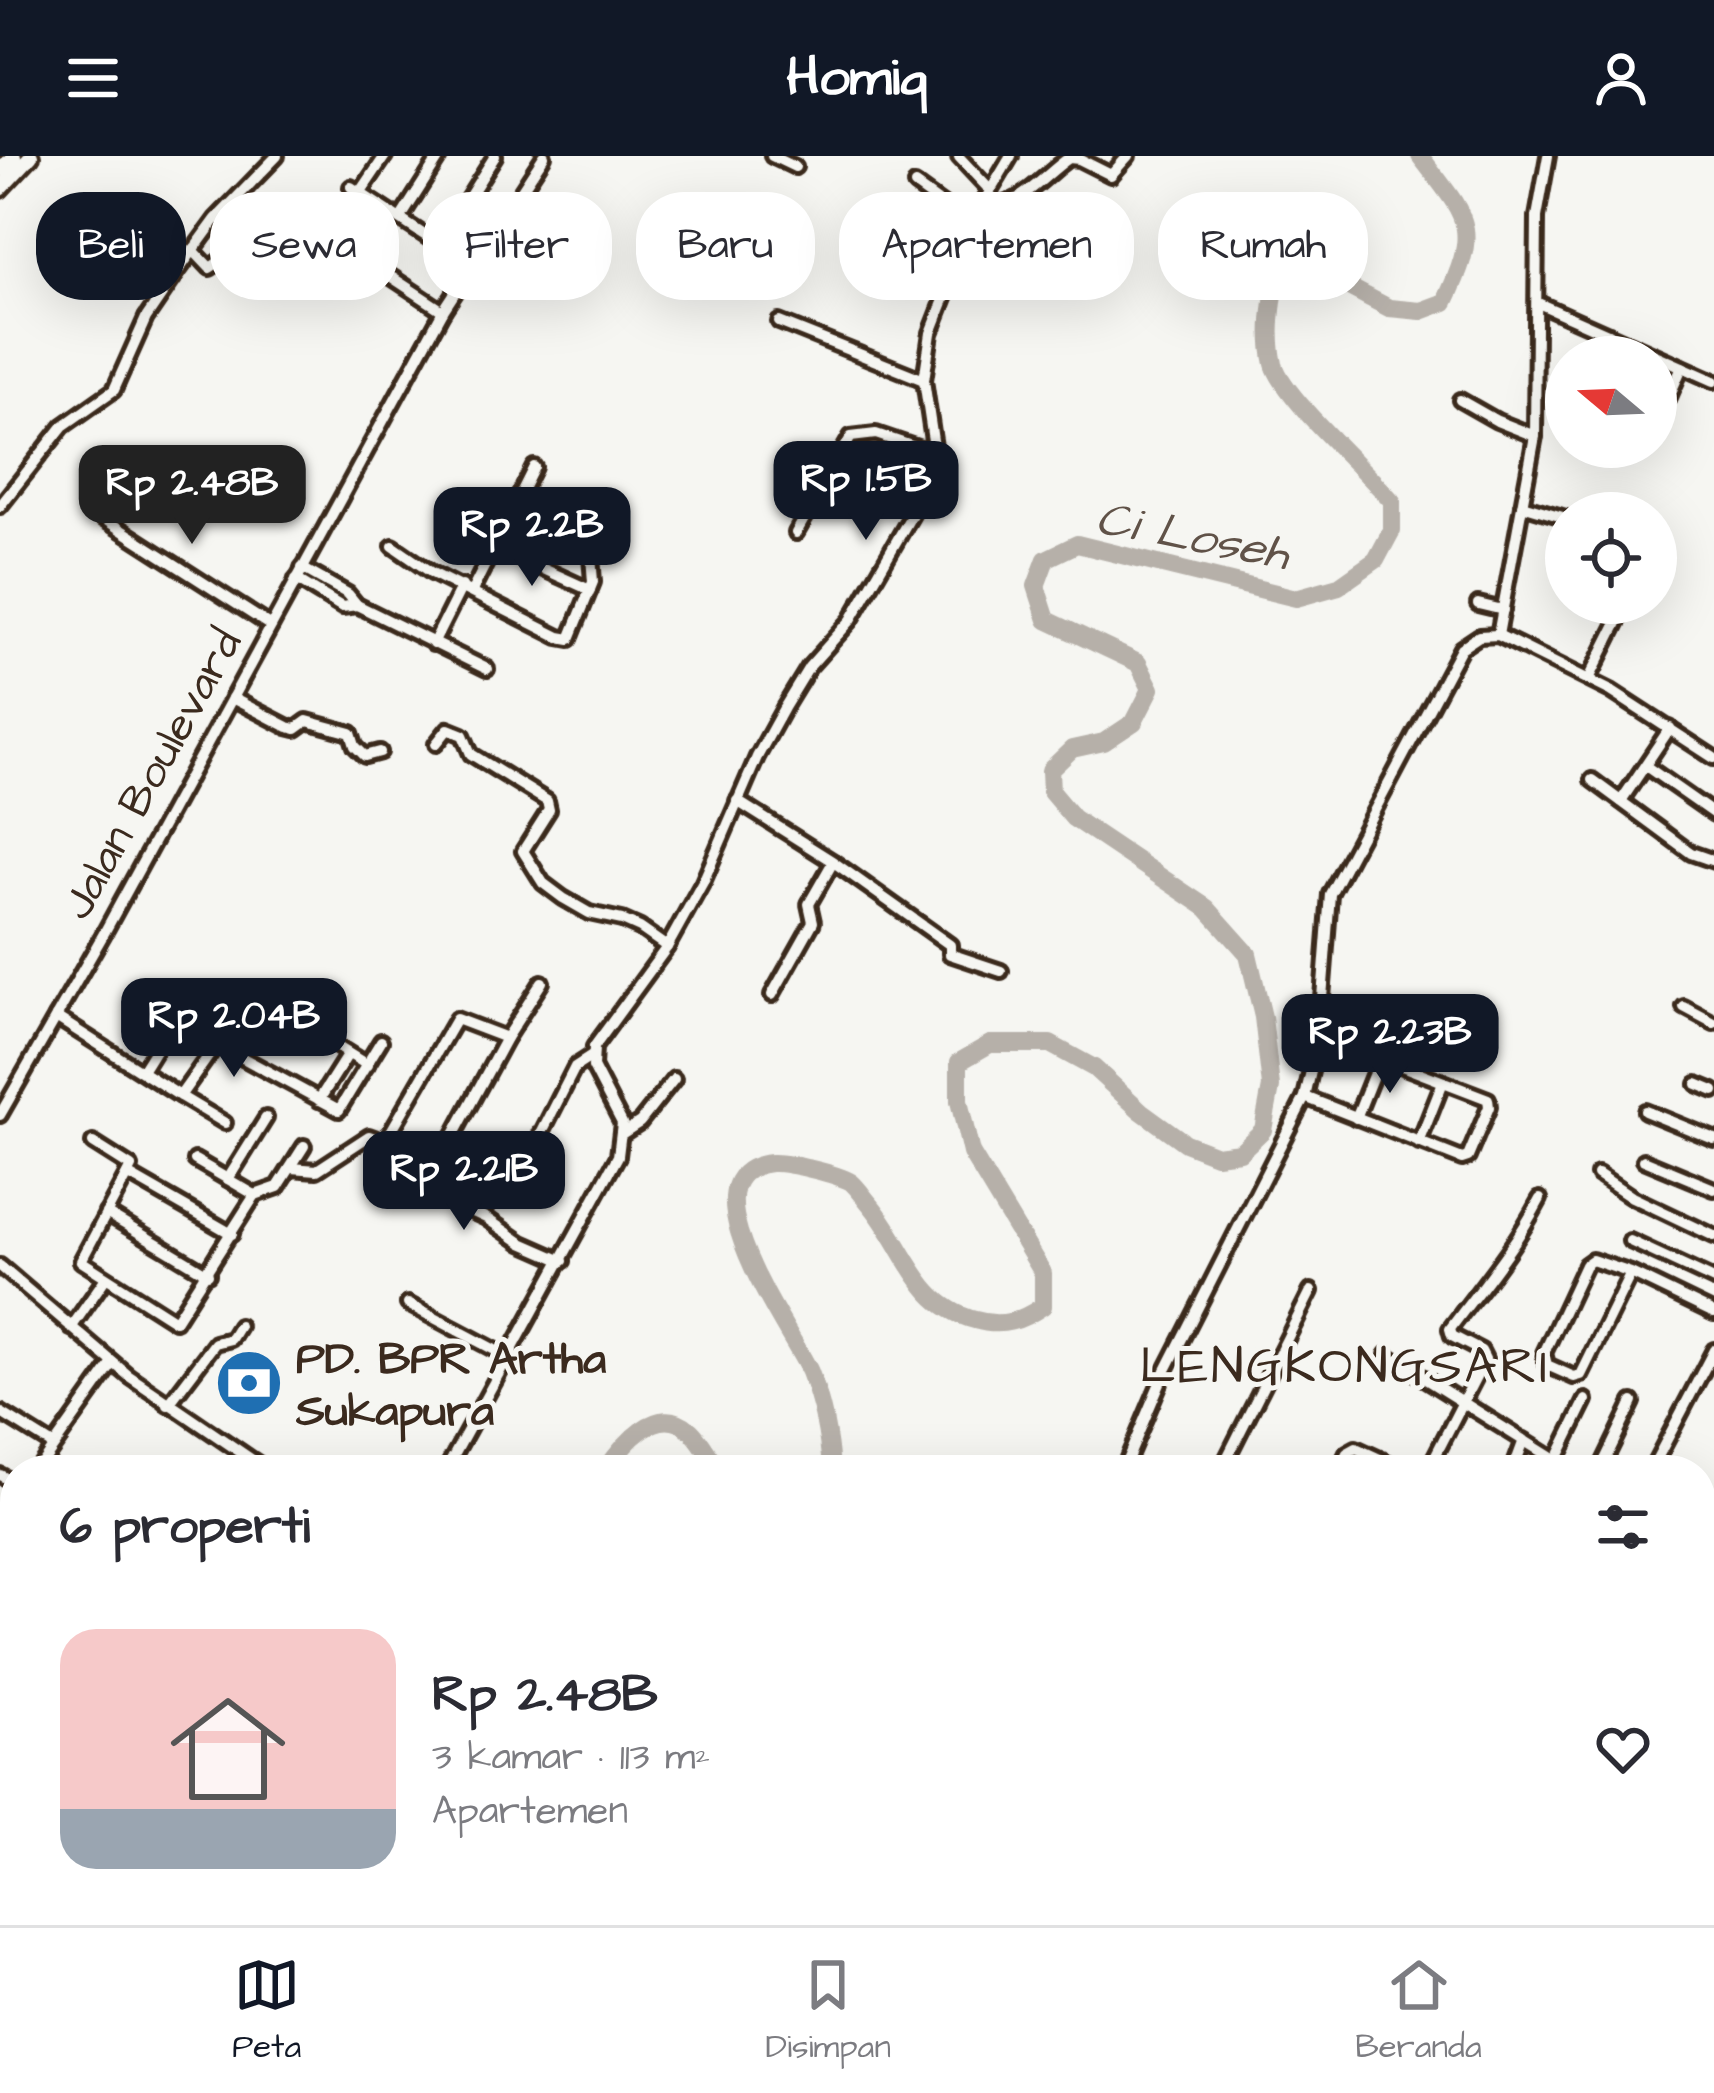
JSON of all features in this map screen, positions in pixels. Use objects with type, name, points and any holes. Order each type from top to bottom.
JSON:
[{"type":"main road","points":[[0,170],[14,156]]},
{"type":"main road","points":[[0,189],[31,156]]},
{"type":"street","points":[[0,506],[63,426],[114,390],[146,318],[193,250],[277,156]]},
{"type":"street","points":[[385,156],[356,190],[423,234]]},
{"type":"street","points":[[400,219],[440,156]]},
{"type":"street","points":[[472,192],[495,156]]},
{"type":"street","name":"Jalan Boulevard","points":[[521,192],[544,156]]},
{"type":"street","points":[[772,156],[795,167]]},
{"type":"street","points":[[988,192],[1011,156]]},
{"type":"street","points":[[1026,192],[1069,158],[1111,176],[1128,156]]},
{"type":"street","points":[[1498,635],[1534,436],[1537,217],[1548,156]]},
{"type":"street","points":[[959,157],[989,189]]},
{"type":"street","points":[[915,185],[925,192]]},
{"type":"street","points":[[193,250],[211,268],[226,257],[244,270],[308,221],[443,311]]},
{"type":"street","name":"Jalan Boulevard","points":[[0,1115],[450,300]]},
{"type":"street","points":[[540,1136],[574,1067],[592,1056],[598,1039],[667,947],[784,708],[809,667],[851,620],[921,498],[935,454],[924,380],[931,333],[943,300]]},
{"type":"street","points":[[1538,303],[1613,336]]},
{"type":"street","points":[[779,322],[924,380]]},
{"type":"street","points":[[1677,365],[1714,381]]},
{"type":"street","points":[[1677,379],[1682,367]]},
{"type":"street","points":[[1460,400],[1534,436]]},
{"type":"street","points":[[796,532],[850,437],[876,434],[935,454]]},
{"type":"street","points":[[434,644],[534,466]]},
{"type":"street","points":[[393,546],[418,565],[560,638],[572,637],[590,590],[589,530],[519,496]]},
{"type":"street","points":[[1522,505],[1545,512]]},
{"type":"street","points":[[87,508],[271,626]]},
{"type":"street","points":[[493,546],[590,590]]},
{"type":"street","points":[[299,573],[487,669]]},
{"type":"street","points":[[1478,604],[1503,610]]},
{"type":"street","points":[[1589,680],[1617,624]]},
{"type":"street","points":[[1129,1455],[1162,1378],[1305,1097],[1318,1037],[1330,894],[1460,648],[1479,636],[1498,635],[1589,680],[1714,758]]},
{"type":"street","points":[[232,698],[288,727],[296,729],[307,721],[351,733],[365,756],[380,752]]},
{"type":"street","points":[[436,744],[448,728],[463,735],[471,754],[549,804],[523,851],[543,883],[589,914],[622,920],[667,947]]},
{"type":"street","points":[[1621,801],[1670,728]]},
{"type":"street","points":[[1647,767],[1714,814]]},
{"type":"street","points":[[1592,779],[1690,854],[1714,861]]},
{"type":"street","points":[[737,801],[950,945],[950,954],[1001,970]]},
{"type":"street","points":[[772,995],[813,922],[809,902],[833,862]]},
{"type":"street","points":[[292,1168],[317,1170],[368,1136],[439,1162],[542,982]]},
{"type":"street","points":[[155,996],[181,1009]]},
{"type":"street","points":[[142,1071],[188,997]]},
{"type":"street","points":[[1684,1007],[1714,1023]]},
{"type":"street","points":[[56,1017],[225,1123]]},
{"type":"street","points":[[386,1140],[456,1018],[506,1038]]},
{"type":"street","points":[[322,1037],[368,1065]]},
{"type":"street","points":[[180,1096],[217,1044],[340,1110],[381,1041]]},
{"type":"street","points":[[320,1100],[349,1054]]},
{"type":"street","points":[[455,1455],[618,1156],[623,1132],[592,1056]]},
{"type":"street","points":[[1305,1097],[1356,1118],[1419,1143],[1467,1158],[1489,1108],[1486,1098],[1374,1056],[1356,1118]]},
{"type":"street","points":[[623,1132],[640,1122],[674,1079]]},
{"type":"street","points":[[1419,1143],[1443,1082]]},
{"type":"street","points":[[1697,1084],[1714,1090]]},
{"type":"street","points":[[1645,1112],[1714,1139]]},
{"type":"street","points":[[228,1179],[266,1118]]},
{"type":"street","points":[[93,1143],[131,1165],[81,1260],[175,1321],[255,1195],[277,1188],[304,1146]]},
{"type":"street","points":[[195,1160],[255,1195]]},
{"type":"street","points":[[1644,1160],[1714,1189]]},
{"type":"street","points":[[381,1170],[486,1218],[522,1243],[563,1261]]},
{"type":"street","points":[[1598,1174],[1632,1197],[1714,1236]]},
{"type":"street","points":[[129,1175],[232,1234]]},
{"type":"street","points":[[1435,1455],[1485,1358],[1452,1336],[1450,1329],[1508,1257],[1540,1199]]},
{"type":"street","points":[[106,1213],[208,1274]]},
{"type":"street","points":[[1630,1241],[1714,1280]]},
{"type":"street","points":[[1631,1273],[1581,1375],[1574,1378],[1547,1365],[1544,1353],[1586,1264],[1596,1260],[1631,1273],[1714,1313]]},
{"type":"street","points":[[0,1266],[113,1363],[244,1455]]},
{"type":"street","points":[[71,1328],[104,1279]]},
{"type":"street","points":[[1229,1455],[1311,1291]]},
{"type":"street","points":[[408,1304],[510,1358]]},
{"type":"street","points":[[168,1405],[215,1343],[231,1339],[239,1326]]},
{"type":"street","points":[[1660,1455],[1710,1369],[1714,1350]]},
{"type":"street","points":[[1387,1355],[1547,1455]]},
{"type":"street","points":[[47,1455],[113,1363]]},
{"type":"street","points":[[1559,1455],[1586,1400]]},
{"type":"street","points":[[1607,1455],[1633,1402]]},
{"type":"street","points":[[0,1412],[53,1445]]},
{"type":"street","points":[[1518,1455],[1524,1440]]},
{"type":"waterway","name":"Ci Loseh","points":[[830,1455],[810,1372],[766,1294],[737,1225],[734,1195],[744,1173],[778,1163],[851,1182],[939,1301],[975,1320],[1003,1323],[1043,1306],[1043,1273],[971,1153],[959,1101],[959,1062],[990,1044],[1050,1044],[1094,1068],[1185,1143],[1216,1155],[1240,1152],[1263,1130],[1271,1087],[1263,1017],[1248,954],[1207,908],[1073,818],[1051,792],[1050,770],[1072,749],[1104,742],[1134,722],[1151,689],[1138,663],[1047,620],[1036,586],[1046,559],[1077,544],[1296,598],[1339,586],[1376,560],[1392,530],[1392,501],[1308,414],[1281,378],[1272,354],[1272,307],[1275,288],[1303,275],[1347,286],[1389,308],[1421,311],[1445,302],[1463,256],[1464,224],[1420,156]]},
{"type":"waterway","name":"Ci Loseh","points":[[617,1455],[642,1430],[666,1420],[690,1430],[709,1455]]},
{"type":"place","name":"PD. BPR Artha Sukapura","points":[[249,1383]]},
{"type":"district","name":"LENGKONGSARI","points":[[1345,1364]]}]
